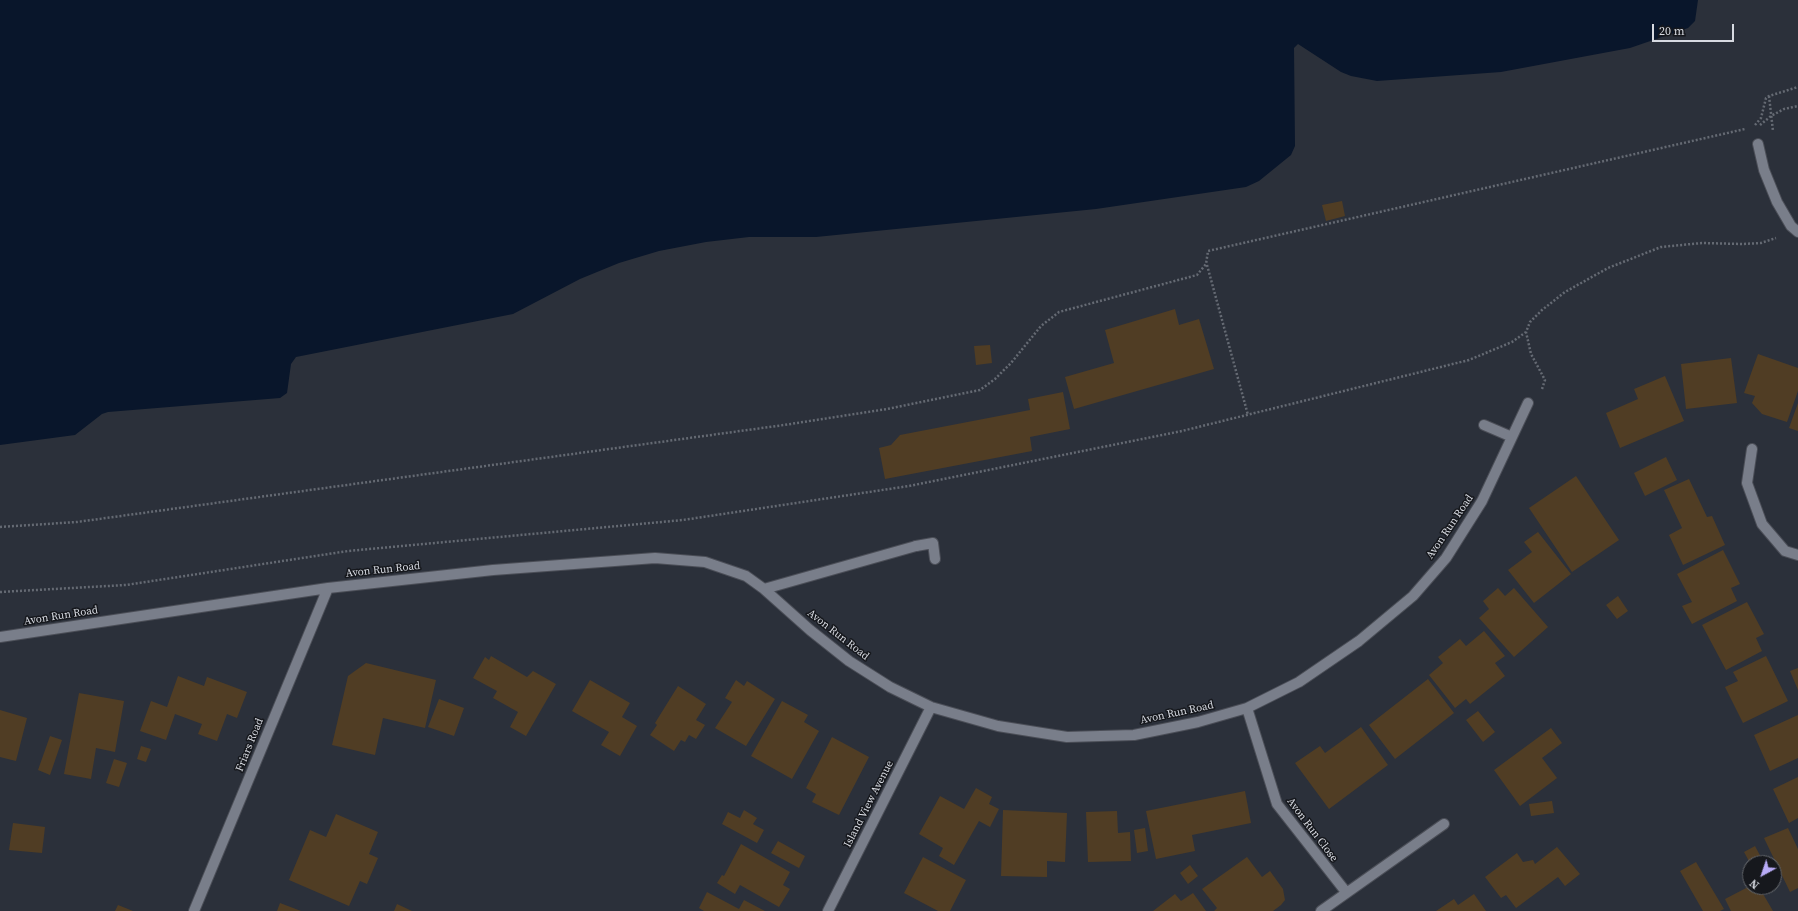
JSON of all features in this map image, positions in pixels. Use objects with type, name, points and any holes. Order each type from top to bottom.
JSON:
[{"type":"street","points":[[1758,144],[1764,170],[1777,202],[1795,229]]},
{"type":"street","name":"Avon Run Road","points":[[0,638],[328,588],[493,570],[655,558],[705,562],[746,576],[764,589],[810,630],[849,661],[890,687],[931,707],[998,726],[1066,737],[1134,734],[1198,722],[1248,708],[1299,682],[1359,641],[1413,596],[1446,558],[1482,501],[1528,403]]},
{"type":"street","points":[[1484,425],[1512,437]]},
{"type":"street","points":[[1752,449],[1747,483],[1762,524],[1785,550],[1798,554]]},
{"type":"street","points":[[764,589],[933,542],[935,559]]},
{"type":"street","name":"Friars Road","points":[[194,911],[328,588]]},
{"type":"street","name":"Island View Avenue","points":[[828,911],[931,707]]},
{"type":"street","name":"Avon Run Close","points":[[1248,708],[1277,804],[1346,892]]},
{"type":"street","points":[[1321,911],[1444,824]]},
{"type":"path","points":[[1248,415],[1206,264],[1208,251],[1751,128],[1761,118],[1766,98],[1798,87]]},
{"type":"path","points":[[1770,96],[1771,116],[1774,131]]},
{"type":"path","points":[[1758,144],[1757,129],[1759,126],[1771,116],[1784,109],[1798,106]]},
{"type":"path","points":[[1528,403],[1541,393],[1545,380],[1531,354],[1527,342],[1526,332],[1530,322],[1542,310],[1565,292],[1608,268],[1661,247],[1702,243],[1761,243],[1795,229]]},
{"type":"path","points":[[0,527],[77,522],[784,425],[887,409],[980,390],[995,379],[1011,363],[1041,326],[1059,312],[1197,275],[1206,264]]},
{"type":"path","points":[[0,592],[126,584],[348,552],[683,520],[917,484],[1182,431],[1469,360],[1512,342],[1526,332]]},
{"type":"water","points":[[0,0],[1698,0],[1695,21],[1688,28],[1630,48],[1501,72],[1377,81],[1351,76],[1341,72],[1298,44],[1294,48],[1295,146],[1291,155],[1259,181],[1246,187],[1096,209],[816,237],[749,237],[706,242],[659,251],[619,263],[580,279],[513,314],[296,357],[291,364],[287,393],[280,398],[108,412],[102,414],[75,435],[0,445]]},
{"type":"building","points":[[1342,201],[1345,216],[1326,221],[1322,205]]},
{"type":"building","points":[[1175,309],[1179,325],[1199,319],[1214,369],[1074,409],[1065,377],[1114,363],[1105,330]]},
{"type":"building","points":[[990,345],[992,363],[976,365],[974,346]]},
{"type":"building","points":[[1758,354],[1798,368],[1798,391],[1787,422],[1762,414],[1752,403],[1755,396],[1744,393]]},
{"type":"building","points":[[1731,358],[1737,403],[1686,409],[1681,364]]},
{"type":"building","points":[[1665,376],[1684,421],[1620,448],[1606,413],[1638,399],[1634,389]]},
{"type":"building","points":[[1063,392],[1070,429],[1030,437],[1032,451],[885,479],[879,448],[891,445],[900,435],[1030,410],[1028,399]]},
{"type":"building","points":[[1798,403],[1798,431],[1789,428]]},
{"type":"building","points":[[1666,457],[1677,480],[1645,496],[1634,473]]},
{"type":"building","points":[[1576,476],[1619,540],[1572,572],[1529,508]]},
{"type":"building","points":[[1689,479],[1707,517],[1712,516],[1725,545],[1683,565],[1669,535],[1682,528],[1664,490]]},
{"type":"building","points":[[1538,532],[1571,574],[1534,603],[1508,570],[1532,552],[1524,542]]},
{"type":"building","points":[[1723,550],[1740,584],[1731,588],[1737,601],[1692,624],[1682,606],[1692,602],[1677,574]]},
{"type":"building","points":[[1498,588],[1505,596],[1514,588],[1548,627],[1514,657],[1479,618],[1489,609],[1483,601]]},
{"type":"building","points":[[1618,596],[1628,611],[1617,619],[1606,605]]},
{"type":"building","points":[[1747,602],[1764,634],[1756,638],[1762,651],[1726,670],[1702,625]]},
{"type":"building","points":[[1484,631],[1505,656],[1495,663],[1505,676],[1470,704],[1466,699],[1455,708],[1429,675],[1443,663],[1438,657],[1460,639],[1466,646]]},
{"type":"building","points":[[491,656],[527,677],[533,671],[556,684],[526,736],[510,727],[518,712],[493,698],[497,691],[473,678],[485,657],[489,660]]},
{"type":"building","points":[[1766,656],[1788,701],[1743,723],[1725,687],[1738,681],[1733,672]]},
{"type":"building","points":[[366,663],[436,680],[425,728],[383,718],[375,755],[332,745],[348,676]]},
{"type":"building","points":[[1798,668],[1798,690],[1790,671]]},
{"type":"building","points":[[178,676],[204,686],[207,677],[247,692],[237,718],[227,714],[217,741],[198,734],[202,724],[175,714],[166,740],[140,731],[151,701],[167,707]]},
{"type":"building","points":[[1428,679],[1454,713],[1395,759],[1369,725]]},
{"type":"building","points":[[590,680],[630,703],[622,717],[637,726],[620,756],[601,745],[609,732],[572,711]]},
{"type":"building","points":[[736,680],[744,686],[747,681],[775,699],[746,746],[715,728],[732,702],[725,698]]},
{"type":"building","points":[[678,686],[706,704],[696,720],[705,725],[696,739],[689,735],[685,742],[681,740],[674,751],[650,735],[657,725],[655,723]]},
{"type":"building","points":[[79,693],[124,701],[115,752],[96,748],[91,779],[64,774]]},
{"type":"building","points":[[439,699],[464,708],[454,736],[428,727]]},
{"type":"building","points":[[782,701],[808,715],[804,722],[819,731],[792,779],[751,756]]},
{"type":"building","points":[[0,710],[27,718],[16,761],[0,757]]},
{"type":"building","points":[[1478,711],[1495,732],[1483,742],[1466,720]]},
{"type":"building","points":[[1798,715],[1798,758],[1770,771],[1754,735]]},
{"type":"building","points":[[1361,727],[1388,765],[1329,809],[1295,763],[1320,746],[1325,753]]},
{"type":"building","points":[[1551,728],[1562,743],[1542,758],[1557,778],[1520,806],[1494,770]]},
{"type":"building","points":[[50,736],[62,740],[50,775],[38,770]]},
{"type":"building","points":[[832,737],[869,757],[839,815],[812,802],[816,794],[806,788]]},
{"type":"building","points":[[141,746],[151,749],[146,762],[137,759]]},
{"type":"building","points":[[114,759],[127,763],[119,787],[106,783]]},
{"type":"building","points":[[1798,777],[1798,818],[1789,823],[1773,789]]},
{"type":"building","points":[[976,788],[992,797],[989,804],[999,809],[990,827],[979,821],[954,865],[939,856],[943,848],[919,834],[940,796],[964,809]]},
{"type":"building","points":[[1245,791],[1251,823],[1192,835],[1195,851],[1156,859],[1146,811]]},
{"type":"building","points":[[1552,801],[1554,813],[1531,816],[1529,804]]},
{"type":"building","points":[[744,810],[757,818],[753,824],[764,830],[757,843],[722,824],[728,812],[740,818]]},
{"type":"building","points":[[1003,810],[1067,813],[1065,862],[1047,861],[1047,877],[1001,876]]},
{"type":"building","points":[[1117,811],[1118,833],[1130,832],[1131,861],[1088,862],[1086,812]]},
{"type":"building","points":[[336,814],[378,832],[369,854],[378,858],[367,884],[360,881],[349,906],[289,880],[310,830],[326,837]]},
{"type":"building","points":[[13,823],[45,827],[42,853],[9,850]]},
{"type":"building","points":[[1145,828],[1148,851],[1137,853],[1134,830]]},
{"type":"building","points":[[1788,828],[1798,849],[1798,888],[1790,892],[1782,875],[1782,855],[1772,855],[1764,838]]},
{"type":"building","points":[[778,841],[805,856],[799,868],[771,853]]},
{"type":"building","points":[[741,844],[790,872],[783,885],[790,889],[779,907],[740,885],[735,894],[717,883],[722,875],[724,876]]},
{"type":"building","points":[[1755,846],[1760,855],[1746,855],[1744,852]]},
{"type":"building","points":[[1557,847],[1580,874],[1565,886],[1558,877],[1516,908],[1506,895],[1501,898],[1485,877],[1517,853],[1523,862],[1533,860],[1535,864]]},
{"type":"building","points":[[923,857],[966,880],[950,911],[938,911],[904,893]]},
{"type":"building","points":[[1247,857],[1262,877],[1270,871],[1283,889],[1285,900],[1273,911],[1214,911],[1217,908],[1202,889]]},
{"type":"building","points":[[1696,862],[1724,909],[1720,911],[1703,911],[1680,871]]},
{"type":"building","points":[[1190,865],[1198,876],[1188,884],[1180,873]]},
{"type":"building","points":[[1742,890],[1742,895],[1764,895],[1773,911],[1731,911],[1725,899]]},
{"type":"building","points":[[707,892],[739,909],[744,900],[765,911],[704,911],[699,908]]},
{"type":"building","points":[[1193,893],[1206,911],[1153,911],[1175,894],[1181,901]]},
{"type":"building","points":[[1474,894],[1486,911],[1436,911],[1454,899],[1458,905]]},
{"type":"building","points":[[280,903],[301,911],[277,911]]},
{"type":"building","points":[[397,904],[412,911],[394,911]]},
{"type":"building","points":[[118,905],[133,911],[115,911]]}]
